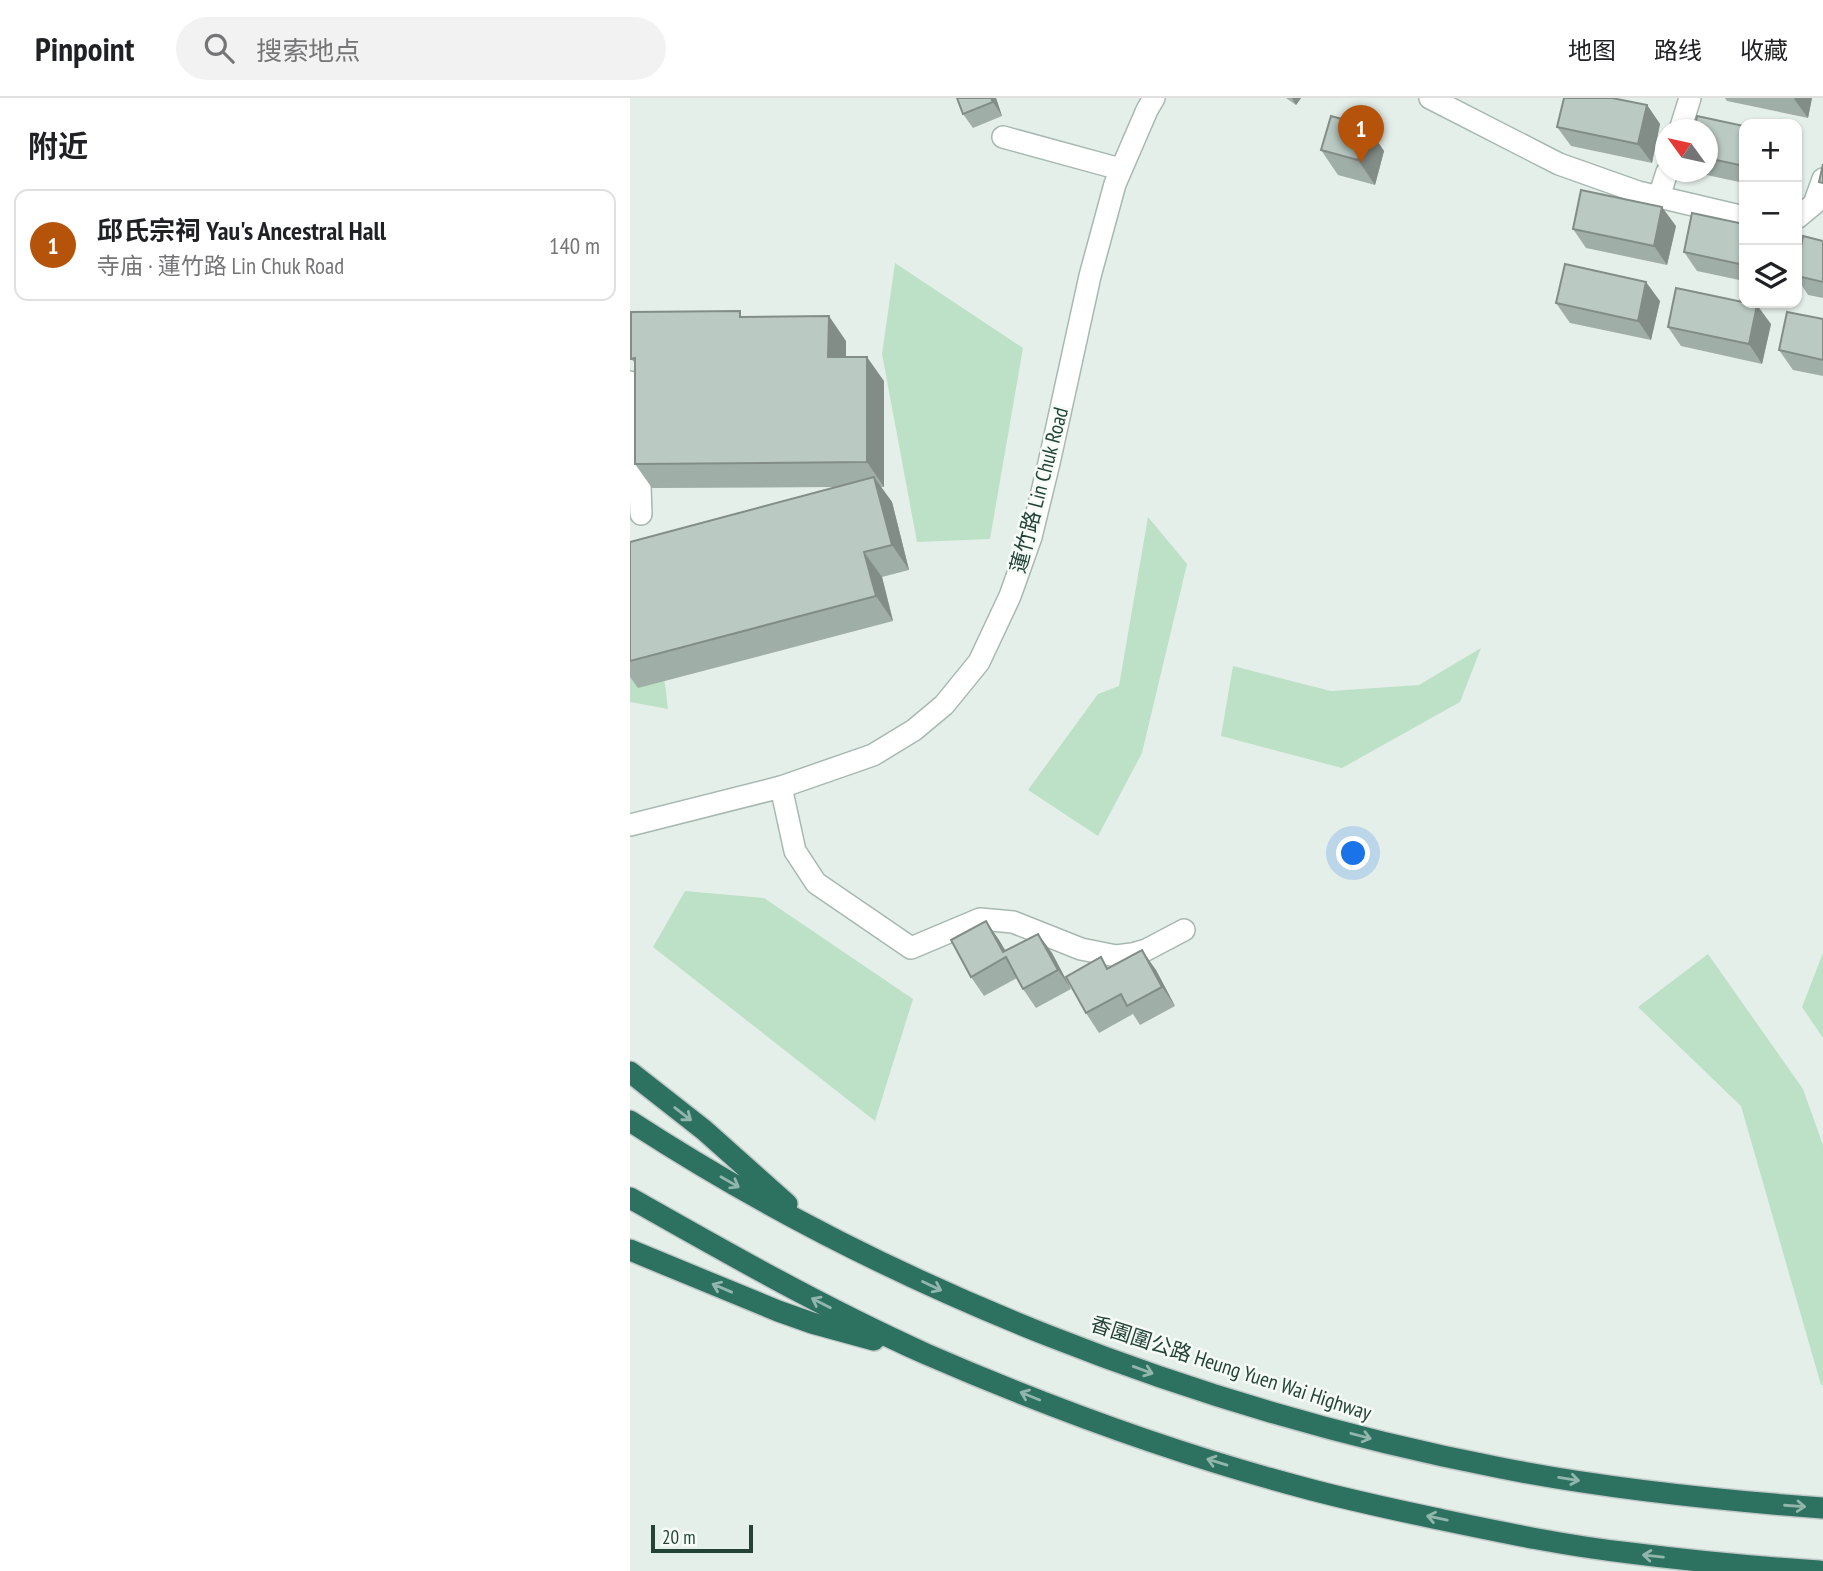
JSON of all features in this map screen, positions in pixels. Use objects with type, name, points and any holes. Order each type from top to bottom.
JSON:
[{"type":"highway","points":[[630,1072],[704,1130],[817,1231]]},
{"type":"highway","name":"香園圍公路 Heung Yuen Wai Highway","points":[[630,1121],[817,1231],[938,1289],[1160,1376],[1280,1414],[1391,1444],[1502,1468],[1738,1502],[1823,1508]]},
{"type":"highway","points":[[630,1198],[774,1279],[927,1354],[1093,1421],[1220,1463],[1313,1490],[1490,1530],[1627,1553],[1819,1571]]},
{"type":"highway","points":[[630,1250],[812,1323],[927,1354]]},
{"type":"street","name":"蓮竹路 Lin Chuk Road","points":[[630,825],[781,787],[873,755],[914,730],[944,705],[979,662],[1010,596],[1031,537],[1088,283],[1115,184],[1154,98]]},
{"type":"street","points":[[1683,119],[1690,98]]},
{"type":"street","points":[[1442,101],[1559,164],[1638,192],[1739,216]]},
{"type":"street","points":[[1003,137],[1120,169]]},
{"type":"street","points":[[1802,214],[1814,204],[1823,179]]},
{"type":"street","points":[[1659,197],[1664,182]]},
{"type":"street","points":[[630,382],[634,386],[637,401],[640,514]]},
{"type":"street","points":[[781,787],[795,851],[816,883],[911,948],[980,919],[1013,922],[1081,949],[1116,956],[1146,950],[1184,930]]},
{"type":"green space","points":[[895,263],[1023,348],[990,539],[917,542],[882,354]]},
{"type":"green space","points":[[1148,517],[1187,564],[1142,753],[1098,836],[1028,790],[1098,694],[1119,686]]},
{"type":"green space","points":[[649,553],[668,709],[630,702],[630,563]]},
{"type":"green space","points":[[1481,648],[1460,702],[1342,768],[1221,736],[1233,666],[1331,691],[1419,685]]},
{"type":"green space","points":[[685,891],[764,898],[913,999],[875,1121],[653,947]]},
{"type":"green space","points":[[1823,953],[1823,1038],[1802,1007]]},
{"type":"green space","points":[[1708,954],[1803,1089],[1823,1145],[1823,1385],[1741,1106],[1638,1007]]},
{"type":"building","points":[[957,98],[991,98],[993,102],[963,114]]},
{"type":"building","points":[[1564,98],[1612,98],[1647,105],[1638,144],[1557,127]]},
{"type":"building","points":[[1331,116],[1367,126],[1358,160],[1321,150]]},
{"type":"building","points":[[1718,120],[1739,125],[1739,165],[1718,160]]},
{"type":"building","points":[[1823,164],[1823,183],[1819,182]]},
{"type":"building","points":[[1581,190],[1662,207],[1654,246],[1573,229]]},
{"type":"building","points":[[1692,213],[1739,223],[1739,264],[1684,252]]},
{"type":"building","points":[[1803,236],[1823,241],[1823,282],[1802,277]]},
{"type":"building","points":[[1565,264],[1646,282],[1638,321],[1556,303]]},
{"type":"building","points":[[1676,288],[1739,301],[1739,308],[1756,308],[1749,344],[1668,327]]},
{"type":"building","points":[[740,311],[740,317],[829,316],[828,357],[867,357],[867,462],[635,464],[635,358],[631,359],[631,312]]},
{"type":"building","points":[[1787,312],[1823,319],[1823,360],[1779,350]]},
{"type":"building","points":[[874,477],[892,545],[864,552],[876,596],[630,661],[630,542]]},
{"type":"building","points":[[986,921],[1003,952],[1038,934],[1058,970],[1023,989],[1006,957],[971,977],[951,940]]},
{"type":"building","points":[[1142,950],[1162,987],[1127,1006],[1121,994],[1086,1013],[1066,977],[1101,957],[1107,969]]},
{"type":"place","name":"邱氏宗祠 Yau's Ancestral Hall","points":[[1361,163]]}]
